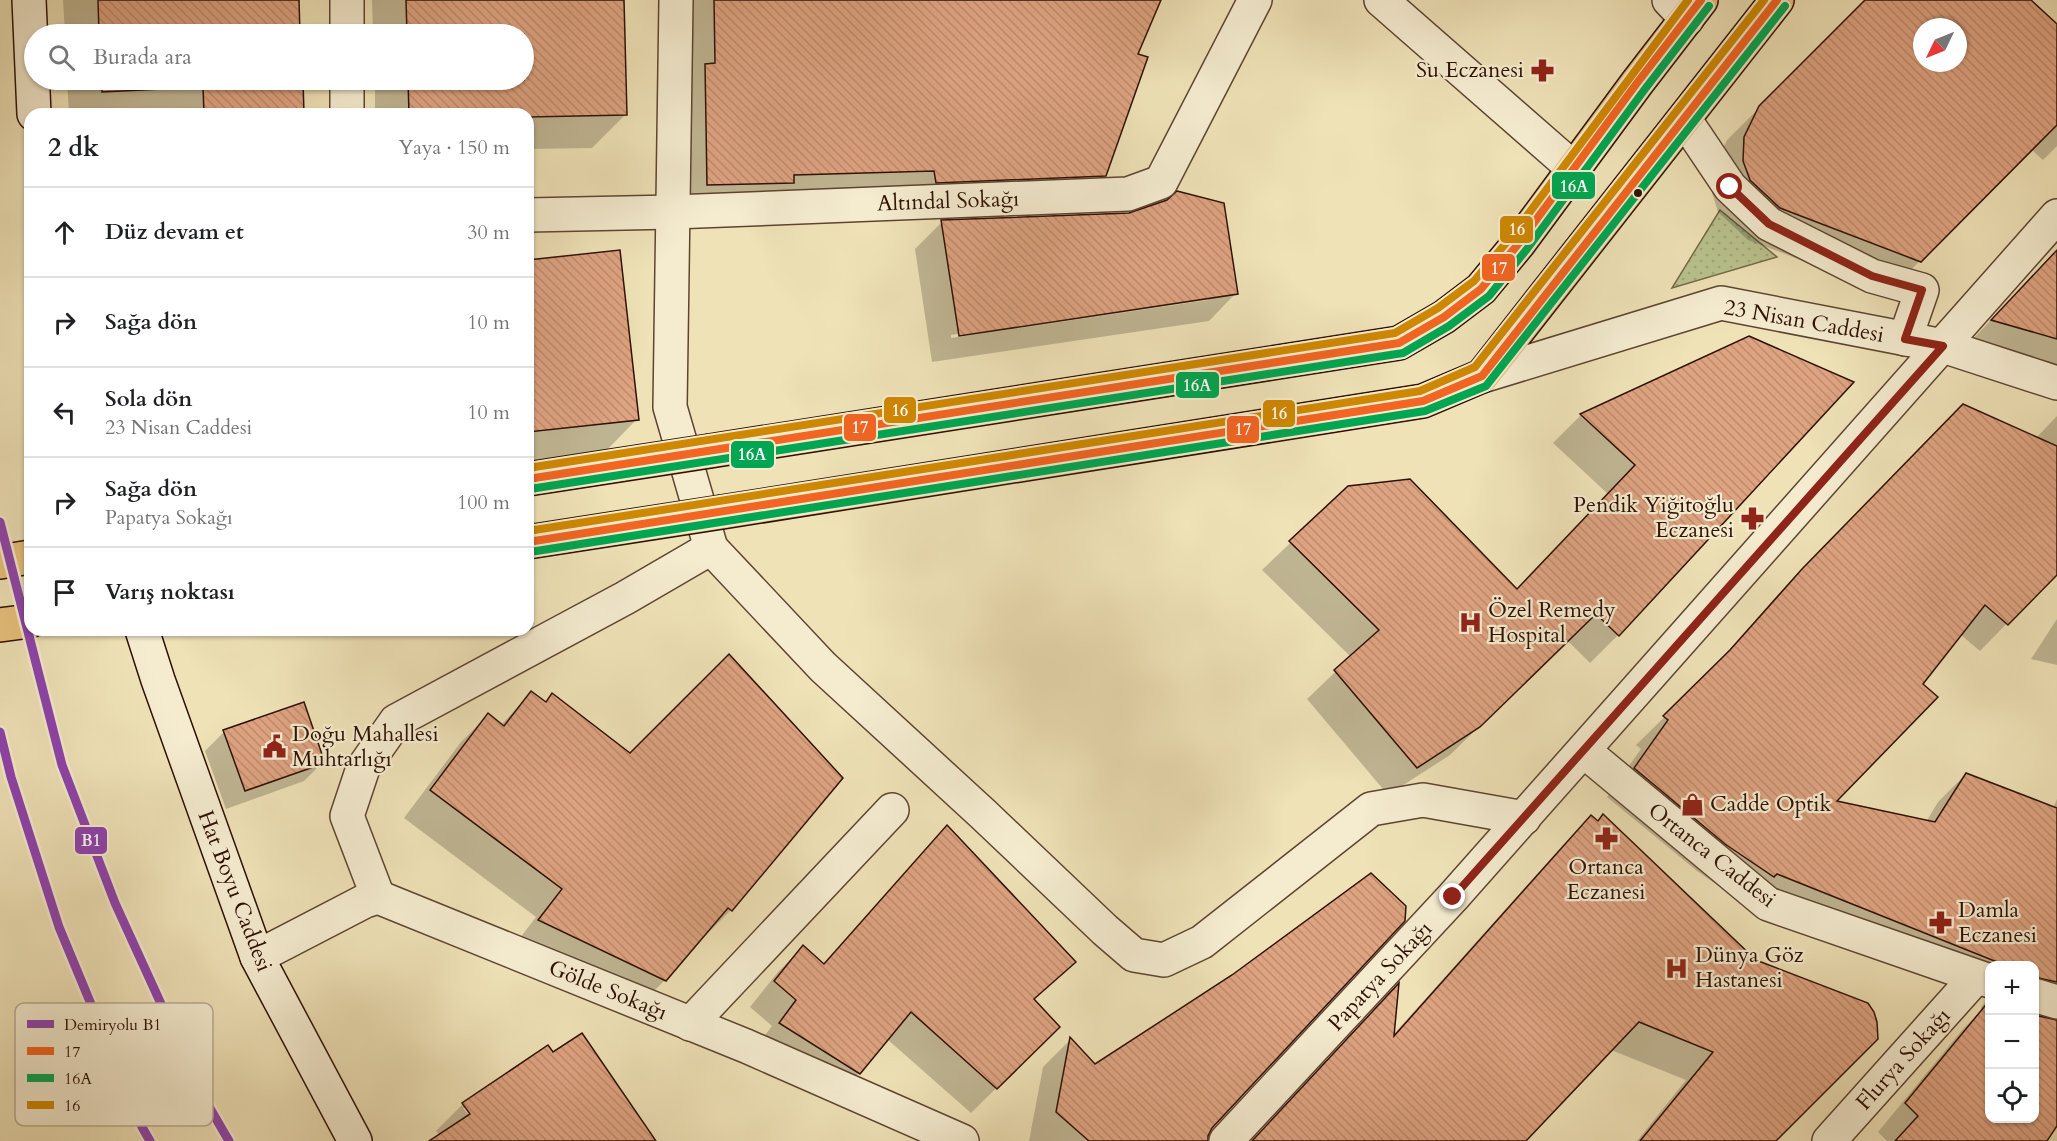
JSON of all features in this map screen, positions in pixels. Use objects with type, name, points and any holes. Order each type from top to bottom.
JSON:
[{"type":"main road","points":[[534,541],[1423,400],[1482,376],[1777,0]]},
{"type":"main road","points":[[534,478],[1399,343],[1444,317],[1480,289],[1519,243],[1686,6]]},
{"type":"main road","points":[[0,562],[24,558]]},
{"type":"main road","points":[[0,625],[24,622]]},
{"type":"street","points":[[30,0],[31,24]]},
{"type":"street","points":[[347,0],[347,24]]},
{"type":"street","points":[[676,0],[670,407],[711,548],[823,666],[1134,955],[1164,960],[1202,942],[1371,809],[1423,801],[1524,818]]},
{"type":"street","name":"Altındal Sokağı","points":[[534,215],[673,212],[1128,194],[1161,182],[1255,0]]},
{"type":"street","points":[[1381,0],[1573,168]]},
{"type":"street","points":[[33,90],[34,108]]},
{"type":"street","points":[[347,90],[347,108]]},
{"type":"street","points":[[1688,123],[1730,187],[1769,224],[1872,276],[1922,290],[1905,339]]},
{"type":"street","name":"Papatya Sokağı","points":[[1226,1141],[1524,818],[2057,216]]},
{"type":"street","name":"23 Nisan Caddesi","points":[[1482,376],[1721,303],[1943,346],[2057,383]]},
{"type":"street","points":[[259,962],[365,901],[378,897],[347,816],[363,768],[396,721],[625,598],[711,548]]},
{"type":"street","name":"Hat Boyu Caddesi","points":[[144,636],[259,962],[355,1141]]},
{"type":"street","name":"Ortanca Caddesi","points":[[1584,751],[1768,904],[1983,979]]},
{"type":"street","points":[[690,1024],[892,810]]},
{"type":"street","name":"Gölde Sokağı","points":[[378,897],[746,1046],[962,1141]]},
{"type":"street","name":"Flurya Sokağı","points":[[1829,1141],[1983,979]]},
{"type":"street","points":[[2039,997],[2057,1002]]},
{"type":"green space","points":[[1720,210],[1777,257],[1672,288]]},
{"type":"building","points":[[98,0],[299,0],[300,24],[99,24]]},
{"type":"building","points":[[406,0],[624,0],[627,115],[534,117],[534,108],[409,108],[408,90],[534,90],[534,24],[407,24]]},
{"type":"building","points":[[714,0],[1161,0],[1138,54],[1148,57],[1106,176],[936,183],[934,171],[794,175],[794,183],[707,185],[705,64],[715,63]]},
{"type":"building","points":[[1865,0],[2031,0],[2057,24],[2057,125],[1921,262],[1780,208],[1750,180],[1743,161],[1744,137],[1759,106]]},
{"type":"building","points":[[102,90],[142,90],[102,92]]},
{"type":"building","points":[[203,90],[303,90],[304,108],[204,108]]},
{"type":"building","points":[[1177,191],[1224,203],[1238,294],[959,336],[941,220],[1129,213],[1167,200]]},
{"type":"building","points":[[620,250],[639,420],[534,431],[534,259]]},
{"type":"building","points":[[2057,250],[2057,339],[1991,320]]},
{"type":"building","points":[[1749,336],[1854,382],[1619,636],[1596,614],[1480,727],[1417,768],[1334,670],[1379,630],[1289,541],[1348,486],[1410,479],[1517,589],[1635,465],[1580,414]]},
{"type":"building","points":[[1963,404],[2057,446],[2057,575],[2008,625],[1985,605],[1923,684],[1938,697],[1837,801],[1935,822],[1966,773],[2057,808],[2057,982],[2039,978],[2039,961],[1994,961],[1777,874],[1774,877],[1725,844],[1634,768],[1668,720],[1663,716],[1730,650],[1802,569]]},
{"type":"building","points":[[729,654],[843,778],[732,911],[728,908],[666,981],[538,920],[562,889],[430,790],[488,713],[504,726],[531,691],[546,702],[552,693],[630,753]]},
{"type":"building","name":"Doğu Mahallesi Muhtarlığı","points":[[304,702],[325,763],[245,791],[223,730]]},
{"type":"building","points":[[1603,814],[1756,960],[1868,1003],[1874,1012],[1878,1039],[1776,1141],[1640,1141],[1713,1052],[1639,1022],[1526,1141],[1252,1141],[1399,983],[1394,1036],[1591,815],[1598,821]]},
{"type":"building","points":[[947,825],[1076,962],[1034,999],[1060,1027],[997,1089],[911,1012],[860,1074],[779,1023],[796,1000],[774,981],[803,945],[824,964]]},
{"type":"building","points":[[1371,873],[1406,906],[1405,921],[1212,1128],[1208,1141],[1089,1141],[1056,1112],[1070,1037],[1095,1064],[1232,975]]},
{"type":"building","points":[[1985,1006],[1985,1123],[2039,1123],[2039,1016],[2057,1020],[2057,1126],[2047,1141],[1895,1141],[1918,1116],[1905,1103]]},
{"type":"building","points":[[582,1033],[656,1141],[429,1141],[470,1114],[462,1103],[548,1045],[553,1052]]},
{"type":"rail line","name":"B1","points":[[0,522],[24,616]]},
{"type":"rail line","name":"B1","points":[[29,636],[62,765],[115,903],[161,1003]]},
{"type":"rail line","name":"B1","points":[[0,732],[11,777],[59,927],[91,1003]]},
{"type":"rail line","name":"B1","points":[[213,1113],[229,1141]]},
{"type":"rail line","name":"B1","points":[[142,1126],[150,1141]]},
{"type":"transit line","name":"16","points":[[534,467],[1395,333],[1438,308],[1474,281],[1511,237],[1688,0]]},
{"type":"transit line","name":"17","points":[[534,478],[1399,343],[1444,317],[1481,289],[1519,243],[1701,0]]},
{"type":"transit line","name":"16","points":[[534,530],[1420,391],[1475,367],[1764,0]]},
{"type":"transit line","name":"17","points":[[534,541],[1423,401],[1482,376],[1777,0]]},
{"type":"transit line","name":"16A","points":[[534,488],[1403,353],[1449,326],[1489,296],[1527,249],[1709,6]]},
{"type":"transit line","name":"16A","points":[[534,551],[1425,411],[1486,386],[1785,6]]},
{"type":"place","name":"Su Eczanesi","points":[[1542,70]]},
{"type":"place","name":"Pendik Yiğitoğlu Eczanesi","points":[[1752,518]]},
{"type":"place","name":"Özel Remedy Hospital","points":[[1470,623]]},
{"type":"place","name":"Doğu Mahallesi Muhtarlığı","points":[[274,747]]},
{"type":"place","name":"Cadde Optik","points":[[1692,804]]},
{"type":"place","name":"Ortanca Eczanesi","points":[[1606,838]]},
{"type":"place","name":"Damla Eczanesi","points":[[1940,923]]},
{"type":"place","name":"Dünya Göz Hastanesi","points":[[1677,968]]},
{"type":"route","points":[[1453,897],[1943,346],[1905,339],[1922,290],[1872,276],[1769,224],[1730,187]]}]
